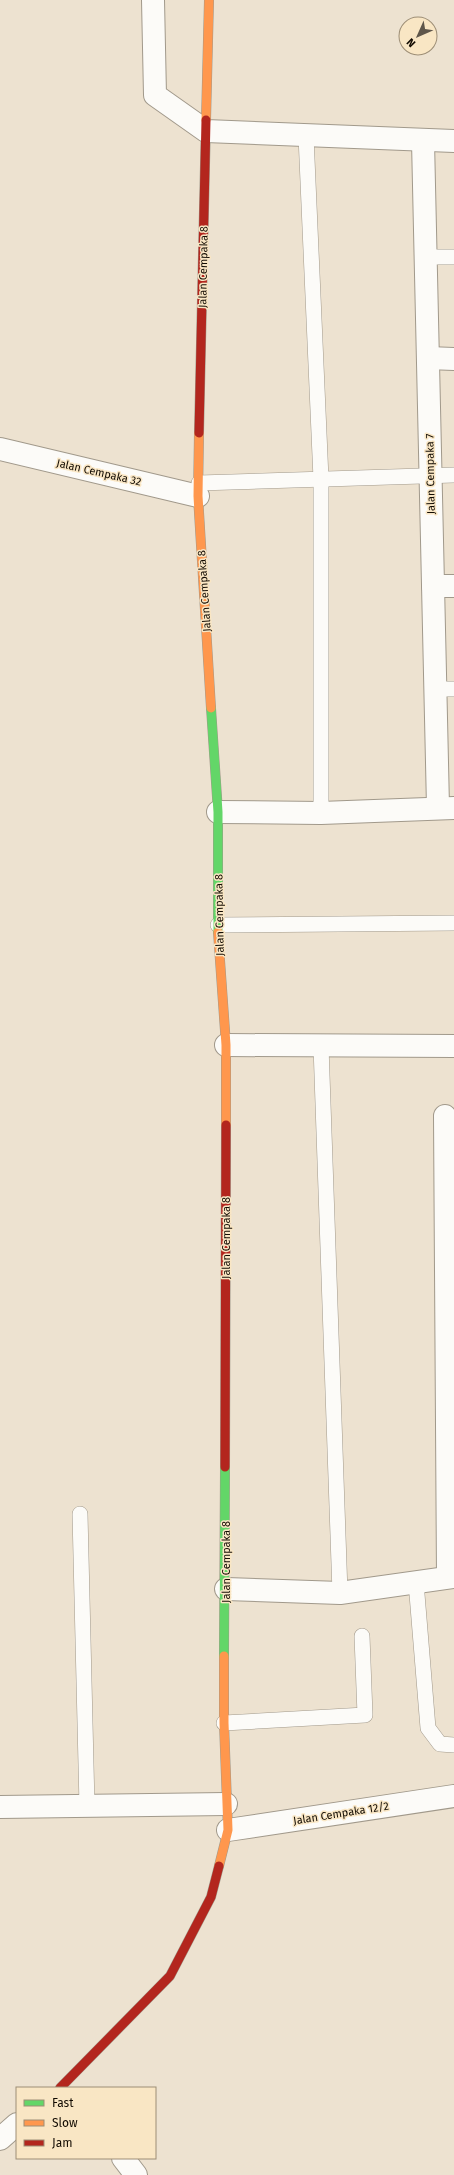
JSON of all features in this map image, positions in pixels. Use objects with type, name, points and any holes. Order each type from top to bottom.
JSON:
[{"type":"street","points":[[153,0],[155,94],[206,131],[423,141],[454,141]]},
{"type":"street","name":"Jalan Cempaka 8","points":[[64,2087],[170,1976],[211,1896],[228,1830],[224,1723],[226,1589],[226,1045],[218,925],[218,812],[198,490],[209,0]]},
{"type":"street","name":"Jalan Cempaka 7","points":[[423,141],[430,475],[444,586],[446,808]]},
{"type":"street","points":[[428,358],[454,359]]},
{"type":"street","name":"Jalan Cempaka 32","points":[[0,449],[198,490]]},
{"type":"street","points":[[218,812],[321,813],[446,808]]},
{"type":"street","points":[[226,1045],[454,1046]]},
{"type":"street","points":[[226,1589],[340,1593],[451,1577],[445,1116]]},
{"type":"street","name":"Jalan Cempaka 12/2","points":[[228,1830],[454,1796]]},
{"type":"street","points":[[0,1807],[226,1804]]},
{"type":"street","points":[[0,2139],[16,2125]]},
{"type":"street","points":[[124,2159],[136,2175]]},
{"type":"lane","points":[[306,136],[321,479],[321,813]]},
{"type":"lane","points":[[425,257],[454,257]]},
{"type":"lane","points":[[198,490],[321,479],[454,475]]},
{"type":"lane","points":[[218,925],[454,923]]},
{"type":"lane","points":[[321,1046],[340,1593]]},
{"type":"lane","points":[[80,1514],[87,1806]]},
{"type":"lane","points":[[416,1582],[428,1728],[440,1744],[454,1745]]},
{"type":"lane","points":[[224,1723],[365,1715],[362,1636]]},
{"type":"traffic: fast","points":[[211,708],[218,812],[218,932]]},
{"type":"traffic: fast","points":[[224,1656],[225,1467]]},
{"type":"traffic: slow","points":[[206,120],[209,0]]},
{"type":"traffic: slow","points":[[199,433],[198,496],[211,708]]},
{"type":"traffic: slow","points":[[218,932],[226,1045],[226,1125]]},
{"type":"traffic: slow","points":[[219,1866],[228,1830],[224,1723],[224,1656]]},
{"type":"traffic: jam","points":[[199,433],[206,120]]},
{"type":"traffic: jam","points":[[225,1467],[226,1125]]},
{"type":"traffic: jam","points":[[61,2087],[170,1976],[211,1897],[219,1866]]}]
